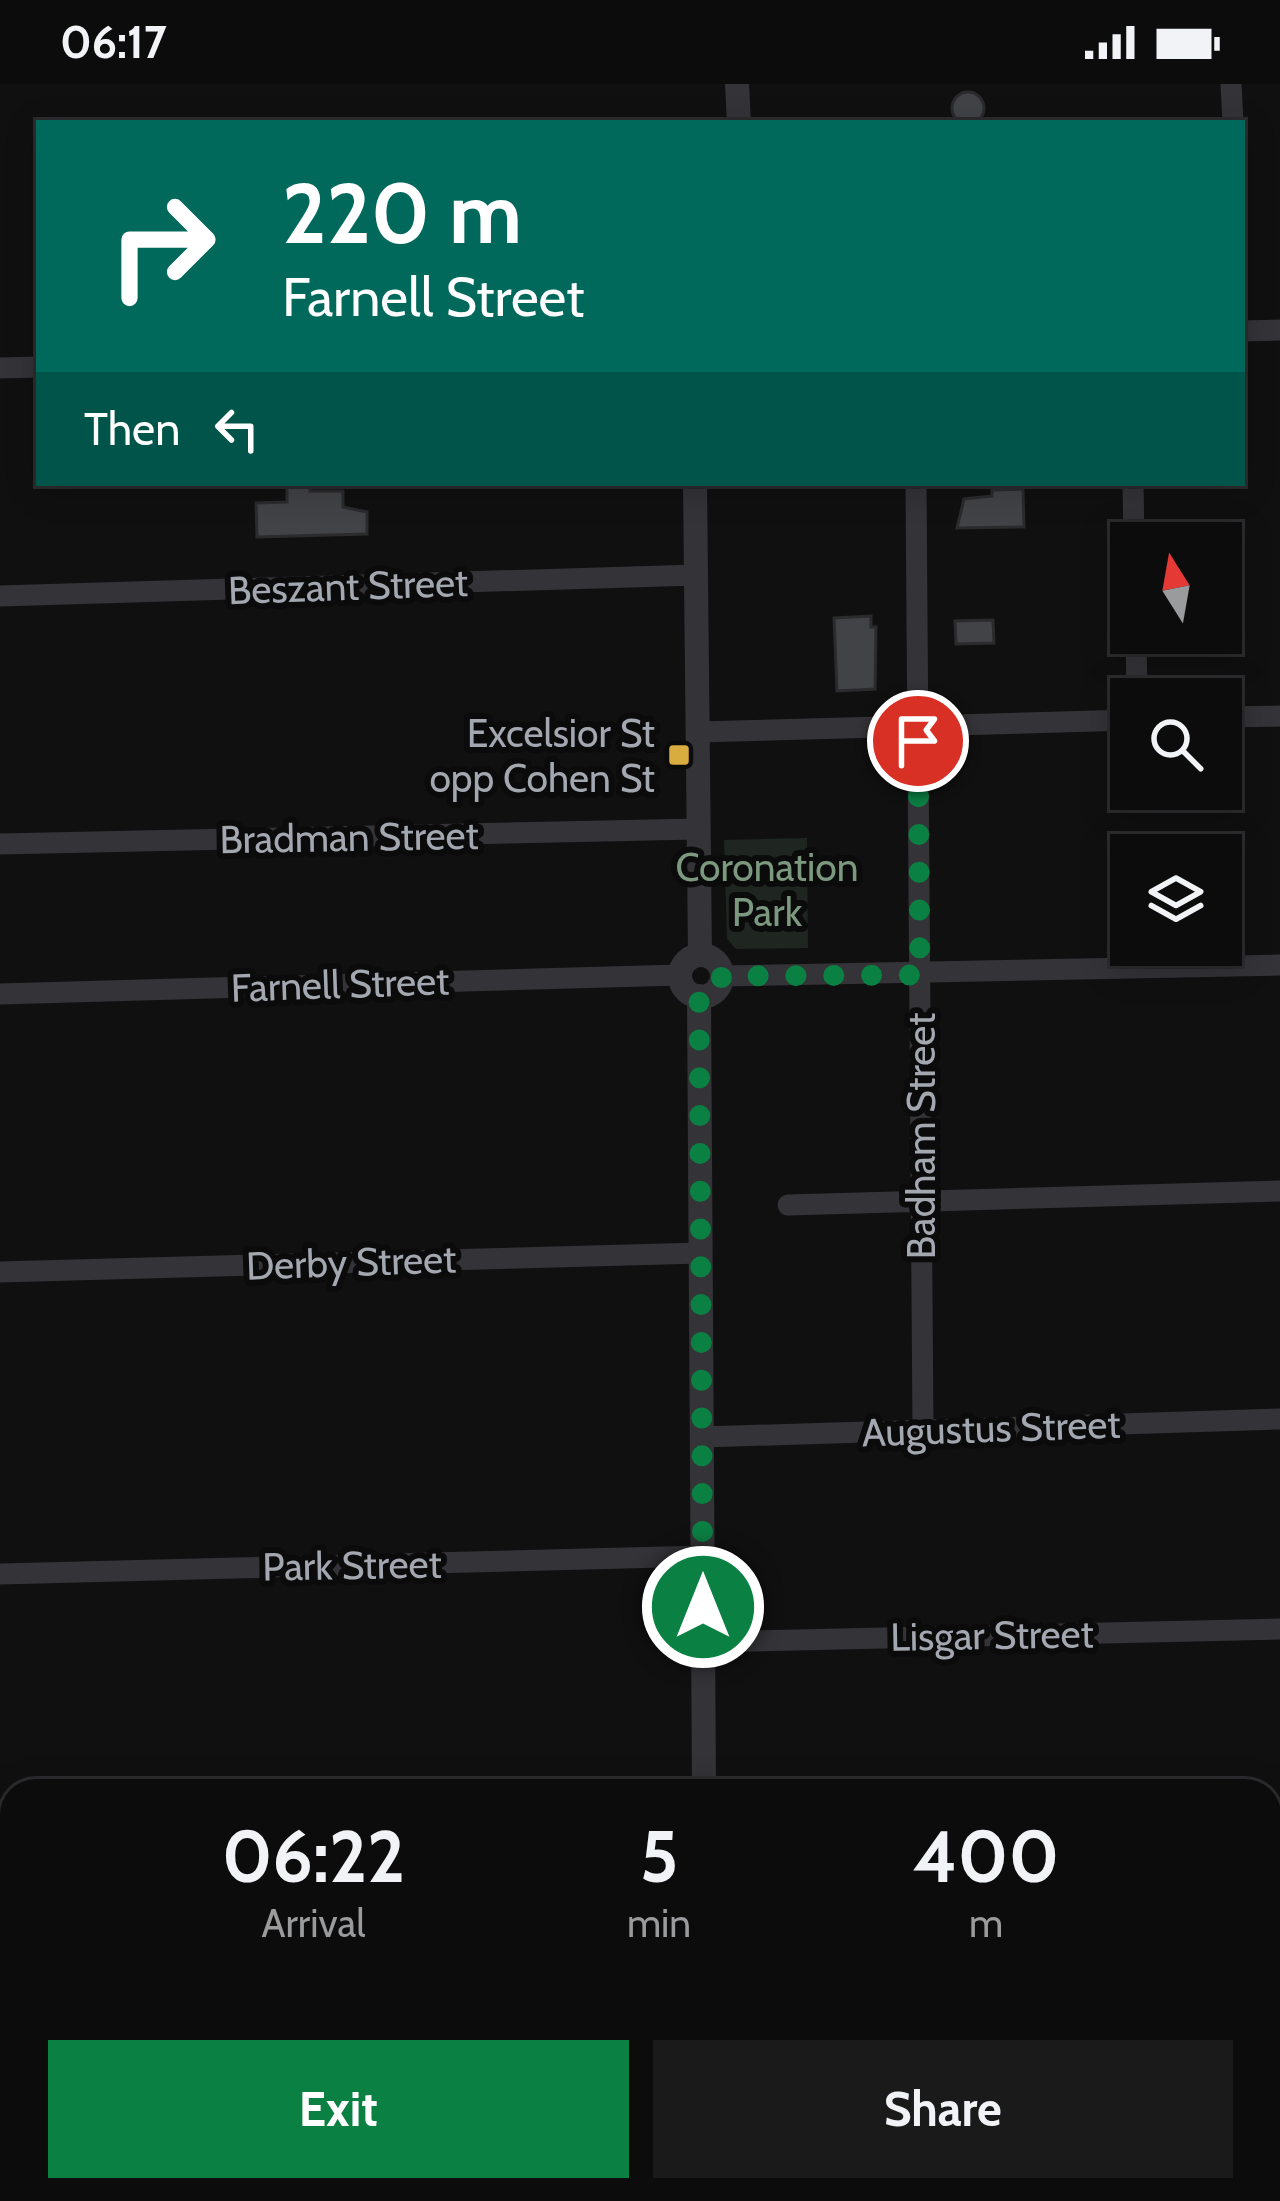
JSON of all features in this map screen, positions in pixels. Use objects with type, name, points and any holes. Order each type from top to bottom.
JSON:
[{"type":"street","points":[[737,84],[739,120]]},
{"type":"street","points":[[1232,84],[1233,120]]},
{"type":"street","points":[[1245,331],[1280,330]]},
{"type":"street","points":[[0,368],[36,367]]},
{"type":"street","points":[[695,486],[700,955]]},
{"type":"street","name":"Badham Street","points":[[916,486],[923,1429]]},
{"type":"street","points":[[1132,486],[1133,522]]},
{"type":"street","name":"Beszant Street","points":[[0,596],[696,575]]},
{"type":"street","points":[[1242,717],[1280,716]]},
{"type":"street","points":[[698,732],[1110,721]]},
{"type":"street","name":"Bradman Street","points":[[0,844],[697,830]]},
{"type":"street","points":[[700,955],[718,963],[722,976],[717,989],[699,996],[683,987],[680,975],[688,959],[700,955]]},
{"type":"street","points":[[722,976],[1280,965]]},
{"type":"street","name":"Farnell Street","points":[[0,994],[680,975]]},
{"type":"street","points":[[699,996],[704,1779]]},
{"type":"street","points":[[788,1205],[1280,1191]]},
{"type":"street","name":"Derby Street","points":[[0,1271],[701,1253]]},
{"type":"street","name":"Augustus Street","points":[[702,1438],[1280,1419]]},
{"type":"street","name":"Park Street","points":[[0,1574],[703,1556]]},
{"type":"street","name":"Lisgar Street","points":[[704,1642],[1280,1629]]},
{"type":"green space","name":"Coronation Park","points":[[807,838],[808,948],[736,949],[727,939],[724,840]]},
{"type":"building","points":[[968,92],[982,102],[977,120],[959,120],[952,108],[957,97]]},
{"type":"building","points":[[287,486],[343,491],[343,507],[367,512],[367,534],[257,537],[256,503],[287,502]]},
{"type":"building","points":[[1023,489],[1024,527],[957,528],[964,499],[992,496],[992,490]]},
{"type":"building","points":[[871,616],[871,627],[876,627],[875,689],[837,691],[834,618]]},
{"type":"building","points":[[993,620],[994,643],[956,644],[955,621]]},
{"type":"place","name":"Excelsior St opp Cohen St","points":[[679,755]]},
{"type":"route","points":[[703,1607],[699,996],[717,989],[722,976],[920,975],[918,741]]}]
